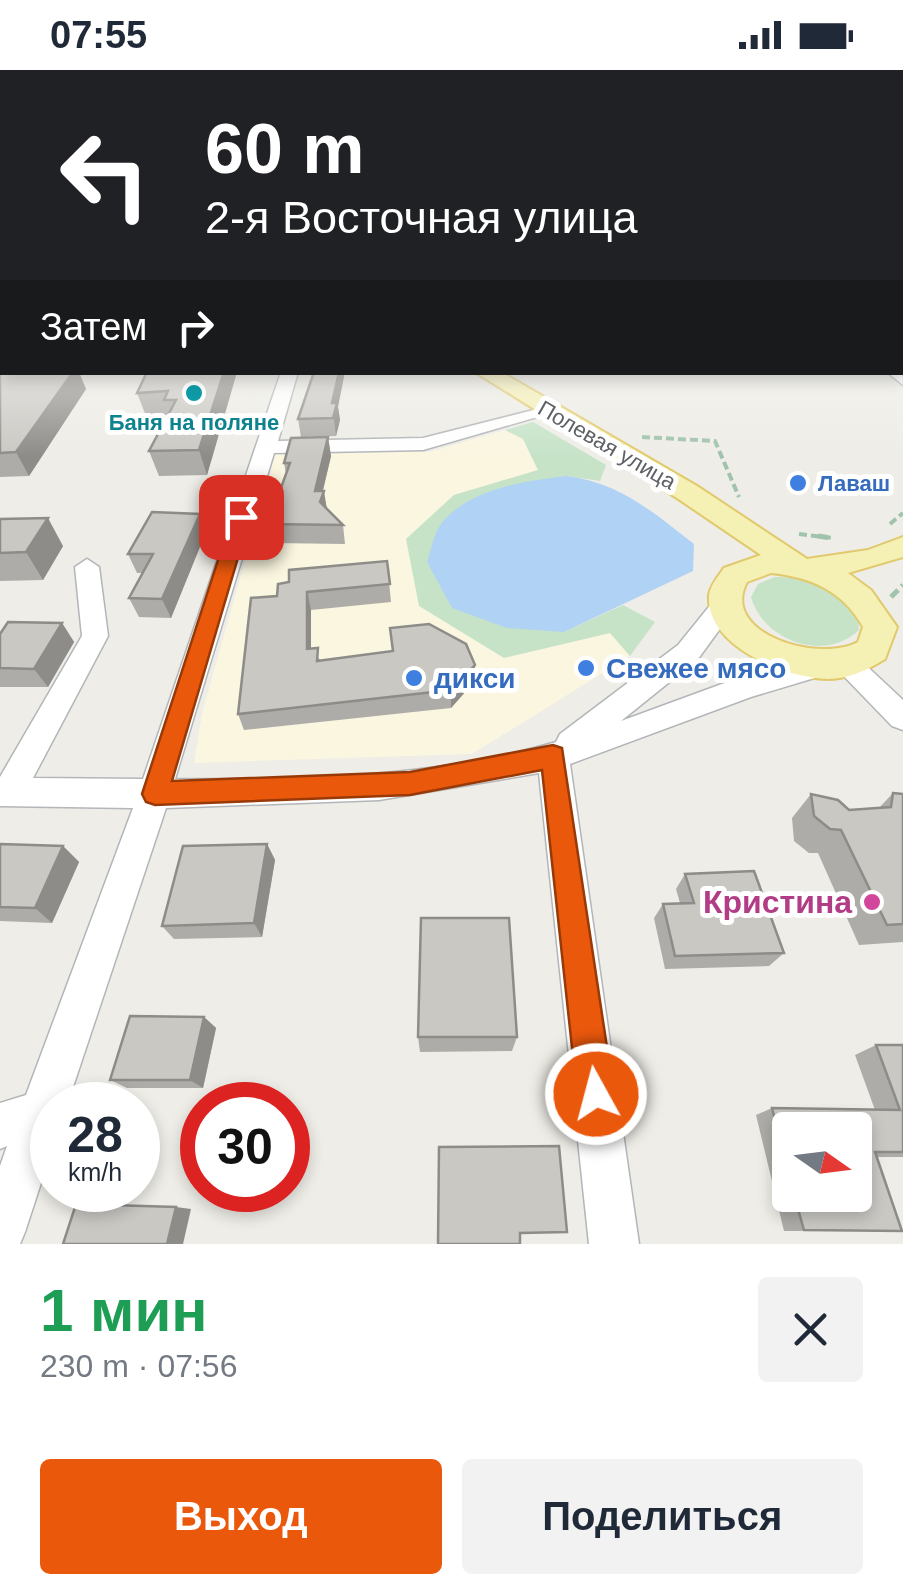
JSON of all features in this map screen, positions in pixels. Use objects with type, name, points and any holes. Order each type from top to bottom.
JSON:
[{"type":"main road","name":"Полевая улица","points":[[490,375],[737,517],[806,567]]},
{"type":"main road","points":[[737,517],[746,568]]},
{"type":"main road","points":[[806,567],[844,583],[867,602],[880,627],[873,650],[834,665],[768,650],[747,636],[724,604],[728,583],[746,568],[769,563],[806,567],[875,558],[903,546]]},
{"type":"main road","points":[[867,602],[903,562]]},
{"type":"street","points":[[0,1232],[20,1119],[155,794],[289,375]]},
{"type":"street","points":[[263,448],[423,444],[549,412]]},
{"type":"street","points":[[87,567],[95,636],[4,792],[155,794],[410,783],[553,756],[635,729],[760,678],[834,665],[903,719]]},
{"type":"street","points":[[553,756],[688,652],[724,604]]},
{"type":"street","points":[[553,756],[614,1244]]},
{"type":"path","points":[[628,436],[715,440],[737,517]]},
{"type":"shaded area","points":[[505,430],[523,439],[538,470],[454,495],[406,539],[504,658],[610,633],[630,656],[472,754],[194,763],[202,713],[276,452],[429,452]]},
{"type":"green space","points":[[533,422],[606,465],[600,481],[567,476],[564,632],[623,605],[655,622],[630,656],[610,633],[504,658],[419,606],[406,539],[454,495],[538,470],[523,439],[505,430]]},
{"type":"green space","points":[[775,577],[800,579],[829,591],[858,614],[859,630],[829,645],[813,646],[781,635],[768,625],[751,597],[758,584]]},
{"type":"water","points":[[567,476],[620,492],[664,521],[694,544],[693,571],[564,632],[507,628],[452,608],[427,562],[441,524],[482,494]]},
{"type":"building","points":[[0,375],[71,375],[16,452],[0,453]]},
{"type":"building","points":[[146,375],[223,375],[199,450],[149,451],[176,400],[164,400],[168,391],[137,393]]},
{"type":"building","points":[[313,375],[338,375],[333,418],[298,419]]},
{"type":"building","points":[[328,437],[315,491],[324,491],[320,502],[343,525],[268,524],[290,463],[284,463],[291,438]]},
{"type":"building","points":[[152,512],[200,514],[162,599],[129,598],[153,554],[128,554]]},
{"type":"building","points":[[48,518],[26,552],[0,553],[0,519]]},
{"type":"building","points":[[387,561],[390,584],[307,592],[307,649],[318,648],[317,661],[393,651],[390,628],[429,624],[466,644],[475,665],[451,690],[238,714],[251,598],[277,596],[278,584],[289,582],[289,570]]},
{"type":"building","points":[[8,622],[62,623],[34,669],[0,668],[0,634]]},
{"type":"building","points":[[893,793],[903,794],[903,924],[887,925],[841,830],[830,829],[814,816],[811,794],[838,800],[849,810],[891,807]]},
{"type":"building","points":[[0,844],[63,846],[35,908],[0,907]]},
{"type":"building","points":[[267,844],[254,923],[162,926],[183,846]]},
{"type":"building","points":[[754,871],[784,953],[675,956],[663,904],[694,903],[685,874]]},
{"type":"building","points":[[421,918],[509,918],[517,1037],[418,1037]]},
{"type":"building","points":[[130,1016],[204,1017],[190,1080],[110,1080]]},
{"type":"building","points":[[876,1045],[903,1045],[903,1152],[875,1152],[902,1231],[804,1230],[799,1212],[872,1212],[872,1112],[773,1112],[772,1108],[900,1110]]},
{"type":"building","points":[[559,1146],[567,1232],[520,1233],[520,1244],[438,1244],[439,1147]]},
{"type":"building","points":[[160,1207],[176,1207],[167,1244],[63,1244],[73,1212],[160,1212]]},
{"type":"place","name":"Баня на поляне","points":[[194,393]]},
{"type":"place","name":"Лаваш","points":[[798,483]]},
{"type":"place","name":"Свежее мясо","points":[[586,668]]},
{"type":"place","name":"дикси","points":[[414,678]]},
{"type":"place","name":"Кристина","points":[[872,902]]},
{"type":"route","points":[[241,517],[155,794],[410,783],[553,756],[596,1094]]}]
